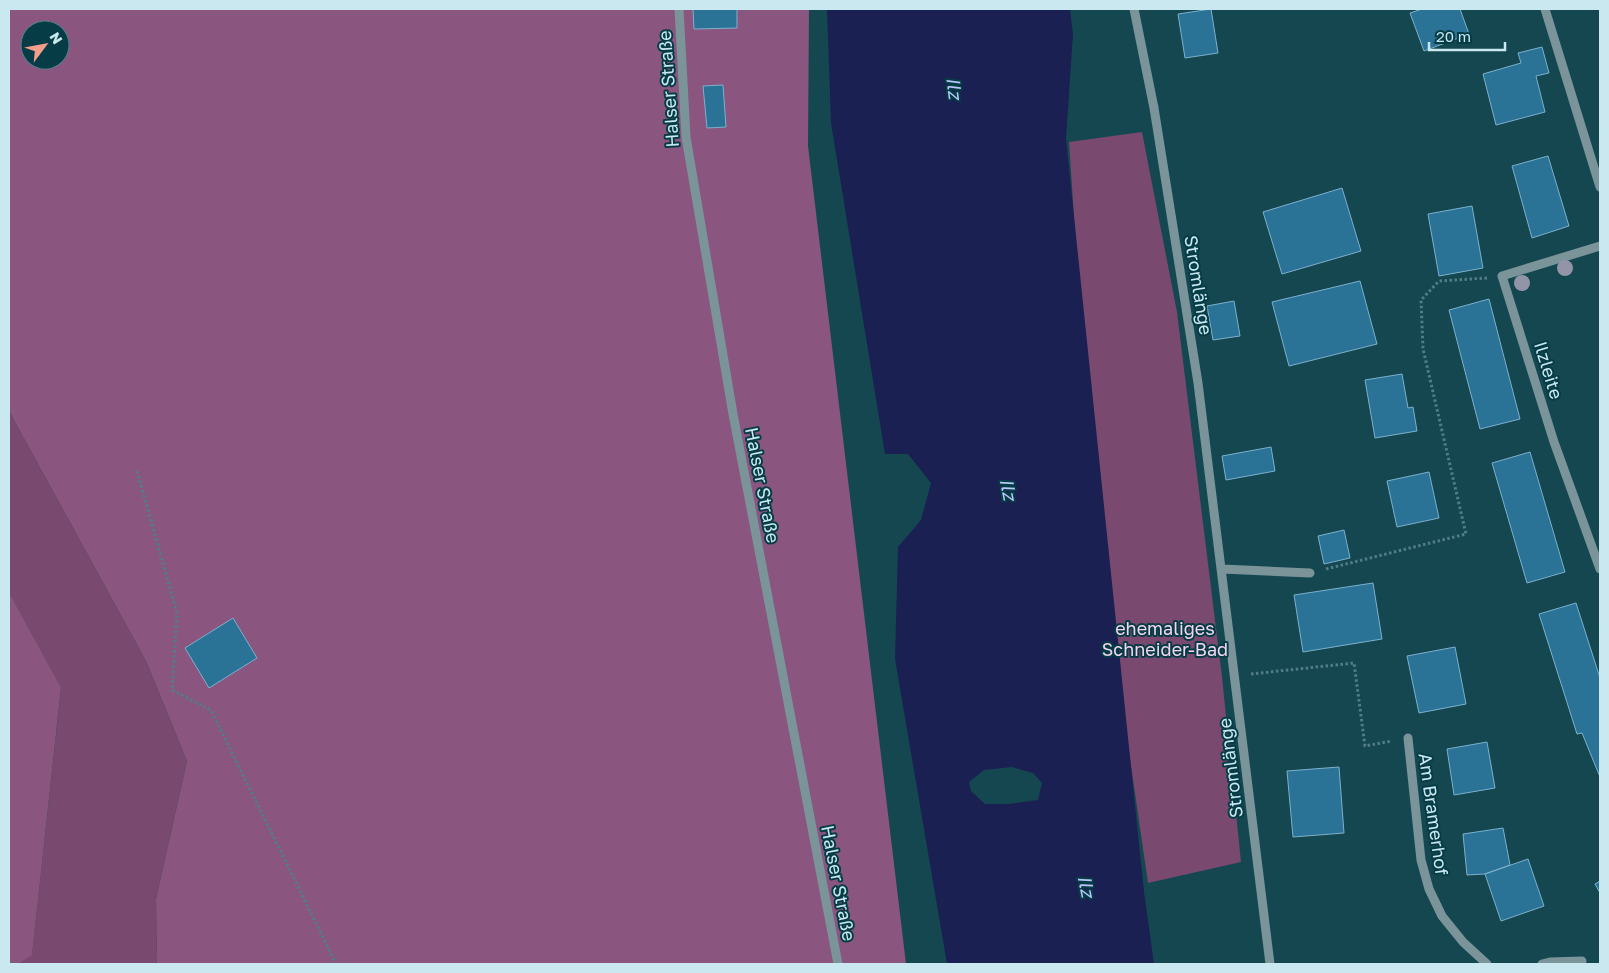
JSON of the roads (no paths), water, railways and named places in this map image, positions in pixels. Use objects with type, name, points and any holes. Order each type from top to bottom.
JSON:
[{"type":"street","name":"Halser Straße","points":[[679,9],[686,137],[733,414],[838,964]]},
{"type":"street","name":"Stromlänge","points":[[1134,9],[1154,108],[1198,383],[1236,676],[1270,964]]},
{"type":"street","points":[[1545,9],[1600,187]]},
{"type":"street","name":"Ilzleite","points":[[1600,246],[1502,276],[1554,442],[1600,569]]},
{"type":"street","points":[[1222,569],[1310,573]]},
{"type":"street","name":"Am Bramerhof","points":[[1408,738],[1420,860],[1429,889],[1442,916],[1463,942],[1487,964]]},
{"type":"street","points":[[1542,964],[1582,961]]},
{"type":"water","name":"Ilz","points":[[827,9],[1070,9],[1073,34],[1066,139],[1144,892],[1154,964],[947,964],[895,659],[898,547],[921,520],[931,483],[908,454],[885,454],[831,123]],"holes":[[[1012,767],[1033,773],[1042,783],[1038,800],[1009,804],[985,804],[971,791],[969,782],[984,770]]]},
{"type":"park label","name":"ehemaliges Schneider-Bad","points":[[1165,638]]}]
